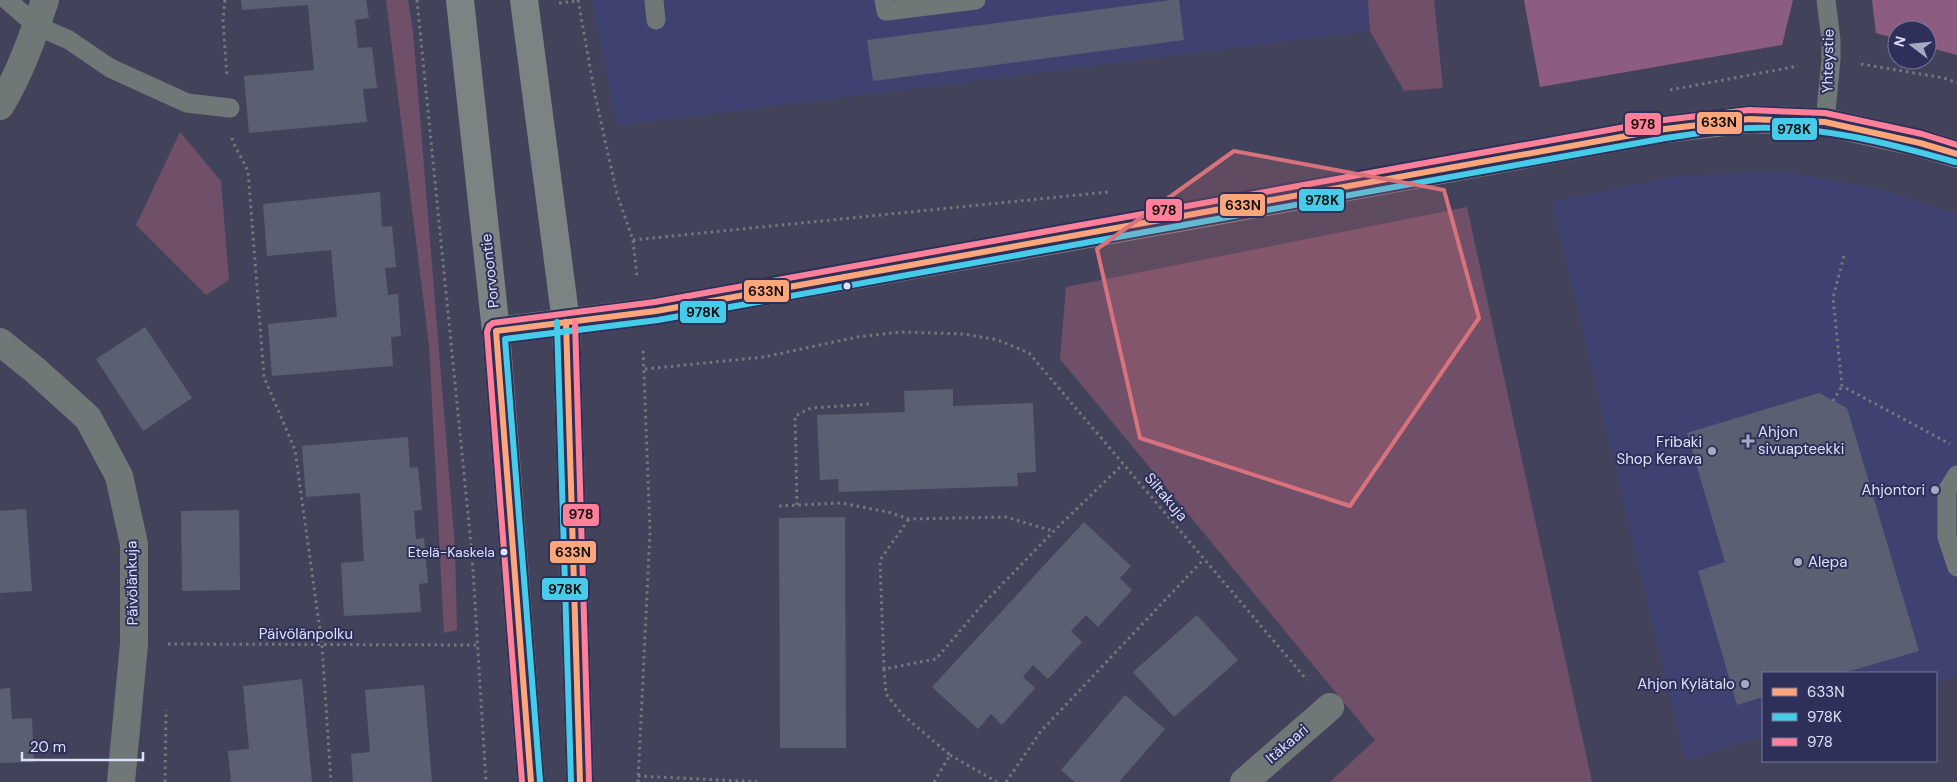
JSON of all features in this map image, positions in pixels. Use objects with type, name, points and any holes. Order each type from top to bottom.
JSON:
[{"type":"street","points":[[2,97],[37,26],[45,0]]},
{"type":"street","name":"Porvoontie","points":[[460,0],[496,331],[531,782]]},
{"type":"street","points":[[524,0],[566,322],[580,782]]},
{"type":"street","points":[[496,331],[640,313],[1201,214],[1665,129],[1749,119],[1825,122],[1920,143],[1957,154]]},
{"type":"street","name":"Päivölänkuja","points":[[0,342],[35,370],[88,418],[119,476],[134,544],[134,644],[121,782]]},
{"type":"street","name":"Itäkaari","points":[[1244,782],[1330,707]]},
{"type":"lane","points":[[7,0],[37,26],[69,40],[110,68],[187,103],[230,108]]},
{"type":"lane","points":[[654,0],[656,20]]},
{"type":"lane","points":[[884,0],[886,11],[976,0]]},
{"type":"lane","name":"Yhteystie","points":[[1825,122],[1831,59],[1831,40],[1826,0]]},
{"type":"lane","points":[[1957,475],[1947,491],[1947,500],[1948,537],[1957,567]]},
{"type":"path","points":[[225,0],[223,20],[233,142],[248,171],[264,377],[294,450],[322,645],[332,782]]},
{"type":"path","points":[[417,0],[472,554],[486,782]]},
{"type":"path","points":[[578,0],[595,95],[617,194],[633,240],[645,369],[650,532],[638,782]]},
{"type":"path","points":[[633,240],[1117,191]]},
{"type":"path","points":[[1833,401],[1842,386],[1833,298],[1844,256]]},
{"type":"path","name":"Siltakuja","points":[[645,369],[764,357],[857,337],[900,332],[964,334],[998,340],[1029,353],[1330,707]]},
{"type":"path","points":[[1842,386],[1957,448]]},
{"type":"path","points":[[797,505],[796,416],[811,408],[870,404]]},
{"type":"path","points":[[884,670],[936,659],[982,605],[1123,464]]},
{"type":"path","points":[[779,506],[842,503],[888,512],[909,519],[1006,517],[1054,531]]},
{"type":"path","points":[[909,519],[880,560],[886,694],[903,715],[950,755],[996,782]]},
{"type":"path","points":[[1006,782],[1040,731],[1204,559]]},
{"type":"path","name":"Päivölänpolku","points":[[166,654],[167,644],[478,645]]},
{"type":"path","points":[[165,782],[166,703]]},
{"type":"path","points":[[934,782],[950,755]]},
{"type":"path","points":[[638,776],[761,782]]},
{"type":"highlighted area","points":[[1234,151],[1444,190],[1479,318],[1350,506],[1140,438],[1097,249]]},
{"type":"shaded area","points":[[386,0],[408,0],[413,31],[455,548],[457,630],[444,633],[429,345]]},
{"type":"shaded area","points":[[592,0],[1368,0],[1370,31],[617,126]]},
{"type":"shaded area","points":[[1368,0],[1434,0],[1443,88],[1404,91],[1370,31]]},
{"type":"shaded area","points":[[1524,0],[1793,0],[1782,45],[1540,87]]},
{"type":"shaded area","points":[[1872,0],[1957,0],[1957,55],[1937,50],[1937,20],[1887,20],[1887,36],[1876,33]]},
{"type":"shaded area","points":[[180,132],[221,181],[229,280],[206,295],[136,225]]},
{"type":"shaded area","points":[[1787,172],[1886,190],[1957,215],[1957,675],[1937,682],[1937,672],[1762,672],[1762,736],[1685,761],[1552,202],[1682,175]]},
{"type":"shaded area","points":[[1467,207],[1592,782],[1330,782],[1375,740],[1060,359],[1066,287]]},
{"type":"building","points":[[241,0],[366,0],[369,18],[355,20],[358,48],[372,47],[377,88],[363,89],[367,122],[249,133],[244,76],[314,70],[308,5],[242,10]]},
{"type":"building","points":[[1179,0],[1184,40],[873,81],[867,40]]},
{"type":"building","points":[[380,192],[382,227],[392,226],[396,267],[385,268],[388,295],[398,294],[401,336],[391,337],[393,366],[272,376],[268,324],[337,317],[331,250],[267,256],[263,204]]},
{"type":"building","points":[[145,327],[192,398],[143,431],[96,359]]},
{"type":"building","points":[[953,389],[953,406],[1033,403],[1036,472],[1017,473],[1018,486],[839,492],[838,479],[820,480],[817,415],[905,412],[904,391]]},
{"type":"building","points":[[1819,393],[1847,408],[1919,651],[1846,672],[1762,672],[1762,697],[1737,705],[1698,571],[1725,562],[1687,433]]},
{"type":"building","points":[[408,437],[410,468],[418,467],[422,510],[414,511],[416,539],[424,538],[428,583],[419,584],[421,612],[344,616],[341,563],[364,561],[360,493],[306,497],[302,446]]},
{"type":"building","points":[[26,509],[32,591],[0,593],[0,511]]},
{"type":"building","points":[[239,510],[240,590],[182,591],[181,511]]},
{"type":"building","points":[[845,517],[846,748],[780,748],[779,518]]},
{"type":"building","points":[[1084,522],[1131,566],[1120,578],[1132,590],[1098,627],[1086,615],[1071,631],[1082,642],[1048,679],[1033,665],[1023,677],[1035,688],[1002,725],[991,714],[978,729],[932,687]]},
{"type":"building","points":[[1197,615],[1238,660],[1174,717],[1133,672]]},
{"type":"building","points":[[302,679],[312,782],[231,782],[228,751],[249,749],[243,686]]},
{"type":"building","points":[[424,685],[432,782],[353,782],[351,754],[370,752],[365,690]]},
{"type":"building","points":[[10,688],[12,719],[32,718],[34,762],[0,763],[0,689]]},
{"type":"building","points":[[1125,695],[1165,729],[1119,782],[1075,782],[1061,770]]},
{"type":"transit line","name":"978","points":[[522,782],[487,332],[489,326],[493,323],[655,302],[1664,120],[1749,110],[1825,113],[1922,134],[1957,145]]},
{"type":"transit line","name":"633N","points":[[531,782],[496,331],[656,311],[1665,129],[1749,119],[1825,122],[1920,143],[1957,154]]},
{"type":"transit line","name":"978K","points":[[540,781],[505,339],[658,320],[1666,138],[1718,131],[1775,128],[1827,132],[1879,142],[1955,162]]},
{"type":"transit line","name":"978K","points":[[557,322],[571,782]]},
{"type":"transit line","name":"633N","points":[[566,322],[580,782]]},
{"type":"transit line","name":"978","points":[[575,322],[589,782]]},
{"type":"place","name":"Ahjon sivuapteekki","points":[[1748,441]]},
{"type":"place","name":"Fribaki Shop Kerava","points":[[1712,451]]},
{"type":"place","name":"Ahjontori","points":[[1935,490]]},
{"type":"place","name":"Etelä-Kaskela","points":[[504,552]]},
{"type":"place","name":"Alepa","points":[[1798,562]]},
{"type":"place","name":"Ahjon Kylätalo","points":[[1745,684]]}]
